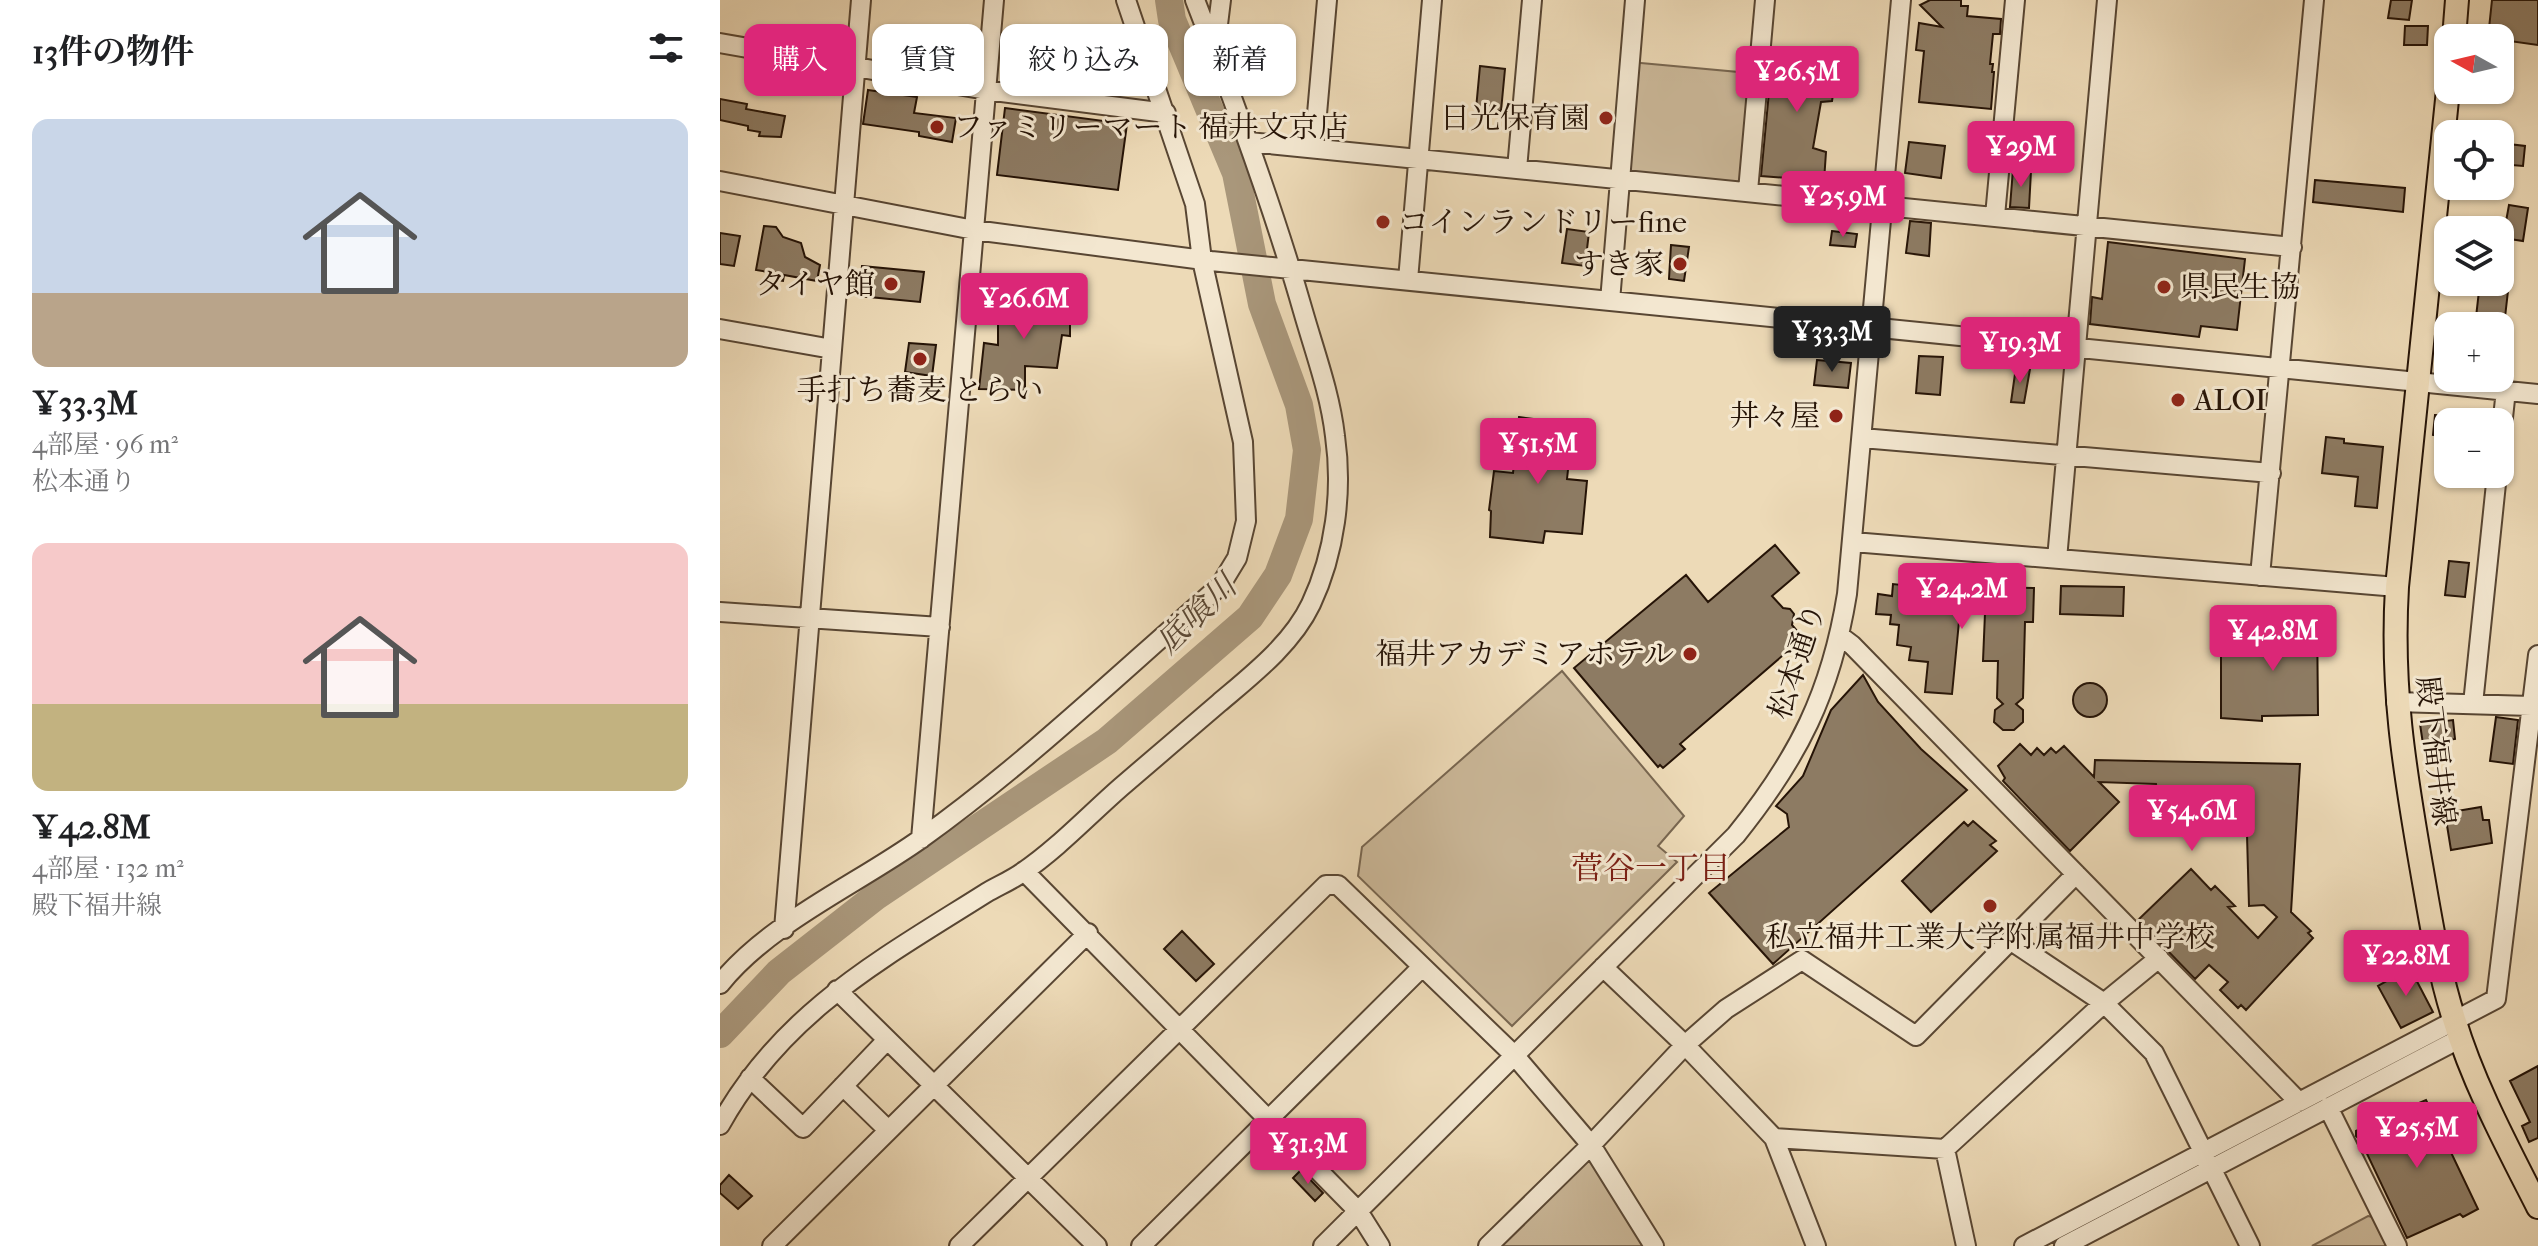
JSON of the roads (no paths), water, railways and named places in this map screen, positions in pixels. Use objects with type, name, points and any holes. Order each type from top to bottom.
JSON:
[{"type":"main road","points":[[2455,24],[2457,0]]},
{"type":"main road","name":"殿下福井線","points":[[2447,104],[2397,587],[2396,702],[2401,749],[2432,925],[2458,1030],[2499,1130],[2538,1207]]},
{"type":"street","points":[[856,57],[861,0]]},
{"type":"street","points":[[921,839],[994,0]]},
{"type":"street","points":[[720,984],[766,941],[921,839],[1042,745],[1220,586],[1237,558],[1246,521],[1243,442],[1195,204],[1126,0]]},
{"type":"street","points":[[1195,0],[1204,24]]},
{"type":"street","points":[[1218,24],[1221,0]]},
{"type":"street","points":[[1314,148],[1327,0]]},
{"type":"street","points":[[1408,280],[1432,0]]},
{"type":"street","points":[[1517,169],[1532,0]]},
{"type":"street","points":[[1610,301],[1635,0]]},
{"type":"street","points":[[1748,191],[1765,0]]},
{"type":"street","name":"松本通り","points":[[1323,1246],[1736,835],[1768,794],[1796,750],[1822,697],[1840,636],[1853,542],[1901,0]]},
{"type":"street","points":[[1995,216],[2015,0]]},
{"type":"street","points":[[2057,559],[2107,0]]},
{"type":"street","points":[[2260,576],[2314,0]]},
{"type":"street","points":[[720,43],[744,47]]},
{"type":"street","points":[[856,68],[986,90],[1166,113]]},
{"type":"street","points":[[784,929],[853,96]]},
{"type":"street","points":[[720,1125],[750,1078],[799,1022],[837,990],[1024,871],[1244,682],[1287,640],[1309,608],[1324,573],[1332,539],[1337,490],[1336,439],[1329,397],[1232,96]]},
{"type":"street","points":[[1249,142],[2292,247]]},
{"type":"street","points":[[720,181],[974,230],[1206,260],[2434,382]]},
{"type":"street","points":[[720,329],[832,349]]},
{"type":"street","points":[[2514,391],[2538,394]]},
{"type":"street","points":[[1862,438],[2271,473]]},
{"type":"street","points":[[2473,704],[2496,488]]},
{"type":"street","points":[[1853,542],[2397,587]]},
{"type":"street","points":[[720,612],[940,627]]},
{"type":"street","points":[[1840,636],[2299,1102]]},
{"type":"street","points":[[2024,1246],[2328,1107],[2458,1030],[2496,999],[2535,708],[2538,655]]},
{"type":"street","points":[[2396,702],[2535,708]]},
{"type":"street","points":[[1024,871],[1270,1118],[1358,1211],[1380,1246]]},
{"type":"street","points":[[1488,1246],[1591,1145],[1685,1045],[1726,1009],[1802,960],[1916,1036],[2076,874]]},
{"type":"street","points":[[959,1246],[1326,885],[1338,885],[1515,1056],[1591,1145],[1654,1246]]},
{"type":"street","points":[[772,1246],[1088,933]]},
{"type":"street","points":[[2010,940],[2104,1003],[2154,1053],[2250,1246]]},
{"type":"street","points":[[1774,1138],[1945,1149],[2104,1003],[2159,958]]},
{"type":"street","points":[[1141,1246],[1422,967]]},
{"type":"street","points":[[1603,967],[1685,1045],[1774,1138],[1816,1246]]},
{"type":"street","points":[[837,990],[1097,1246]]},
{"type":"street","points":[[2064,1246],[2102,1237],[2207,1160],[2299,1102],[2458,1030]]},
{"type":"street","points":[[750,1078],[803,1128],[887,1040]]},
{"type":"street","points":[[843,1086],[888,1130]]},
{"type":"street","points":[[2328,1107],[2397,1246]]},
{"type":"street","points":[[1945,1149],[1966,1246]]},
{"type":"waterway","name":"底喰川","points":[[720,1034],[779,972],[875,897],[1107,741],[1250,617],[1278,575],[1299,519],[1307,450],[1299,405],[1262,304],[1236,173],[1172,20],[1169,0]]},
{"type":"place","name":"日光保育園","points":[[1606,118]]},
{"type":"place","name":"ファミリーマート 福井文京店","points":[[937,127]]},
{"type":"place","name":"コインランドリーfine","points":[[1383,222]]},
{"type":"place","name":"すき家","points":[[1680,264]]},
{"type":"place","name":"タイヤ館","points":[[891,284]]},
{"type":"place","name":"県民生協","points":[[2164,287]]},
{"type":"place","name":"手打ち蕎麦 とらい","points":[[920,359]]},
{"type":"place","name":"ALOI","points":[[2178,400]]},
{"type":"place","name":"丼々屋","points":[[1836,416]]},
{"type":"place","name":"福井アカデミアホテル","points":[[1690,654]]},
{"type":"place","name":"私立福井工業大学附属福井中学校","points":[[1990,906]]},
{"type":"district","name":"菅谷一丁目","points":[[1651,868]]}]
